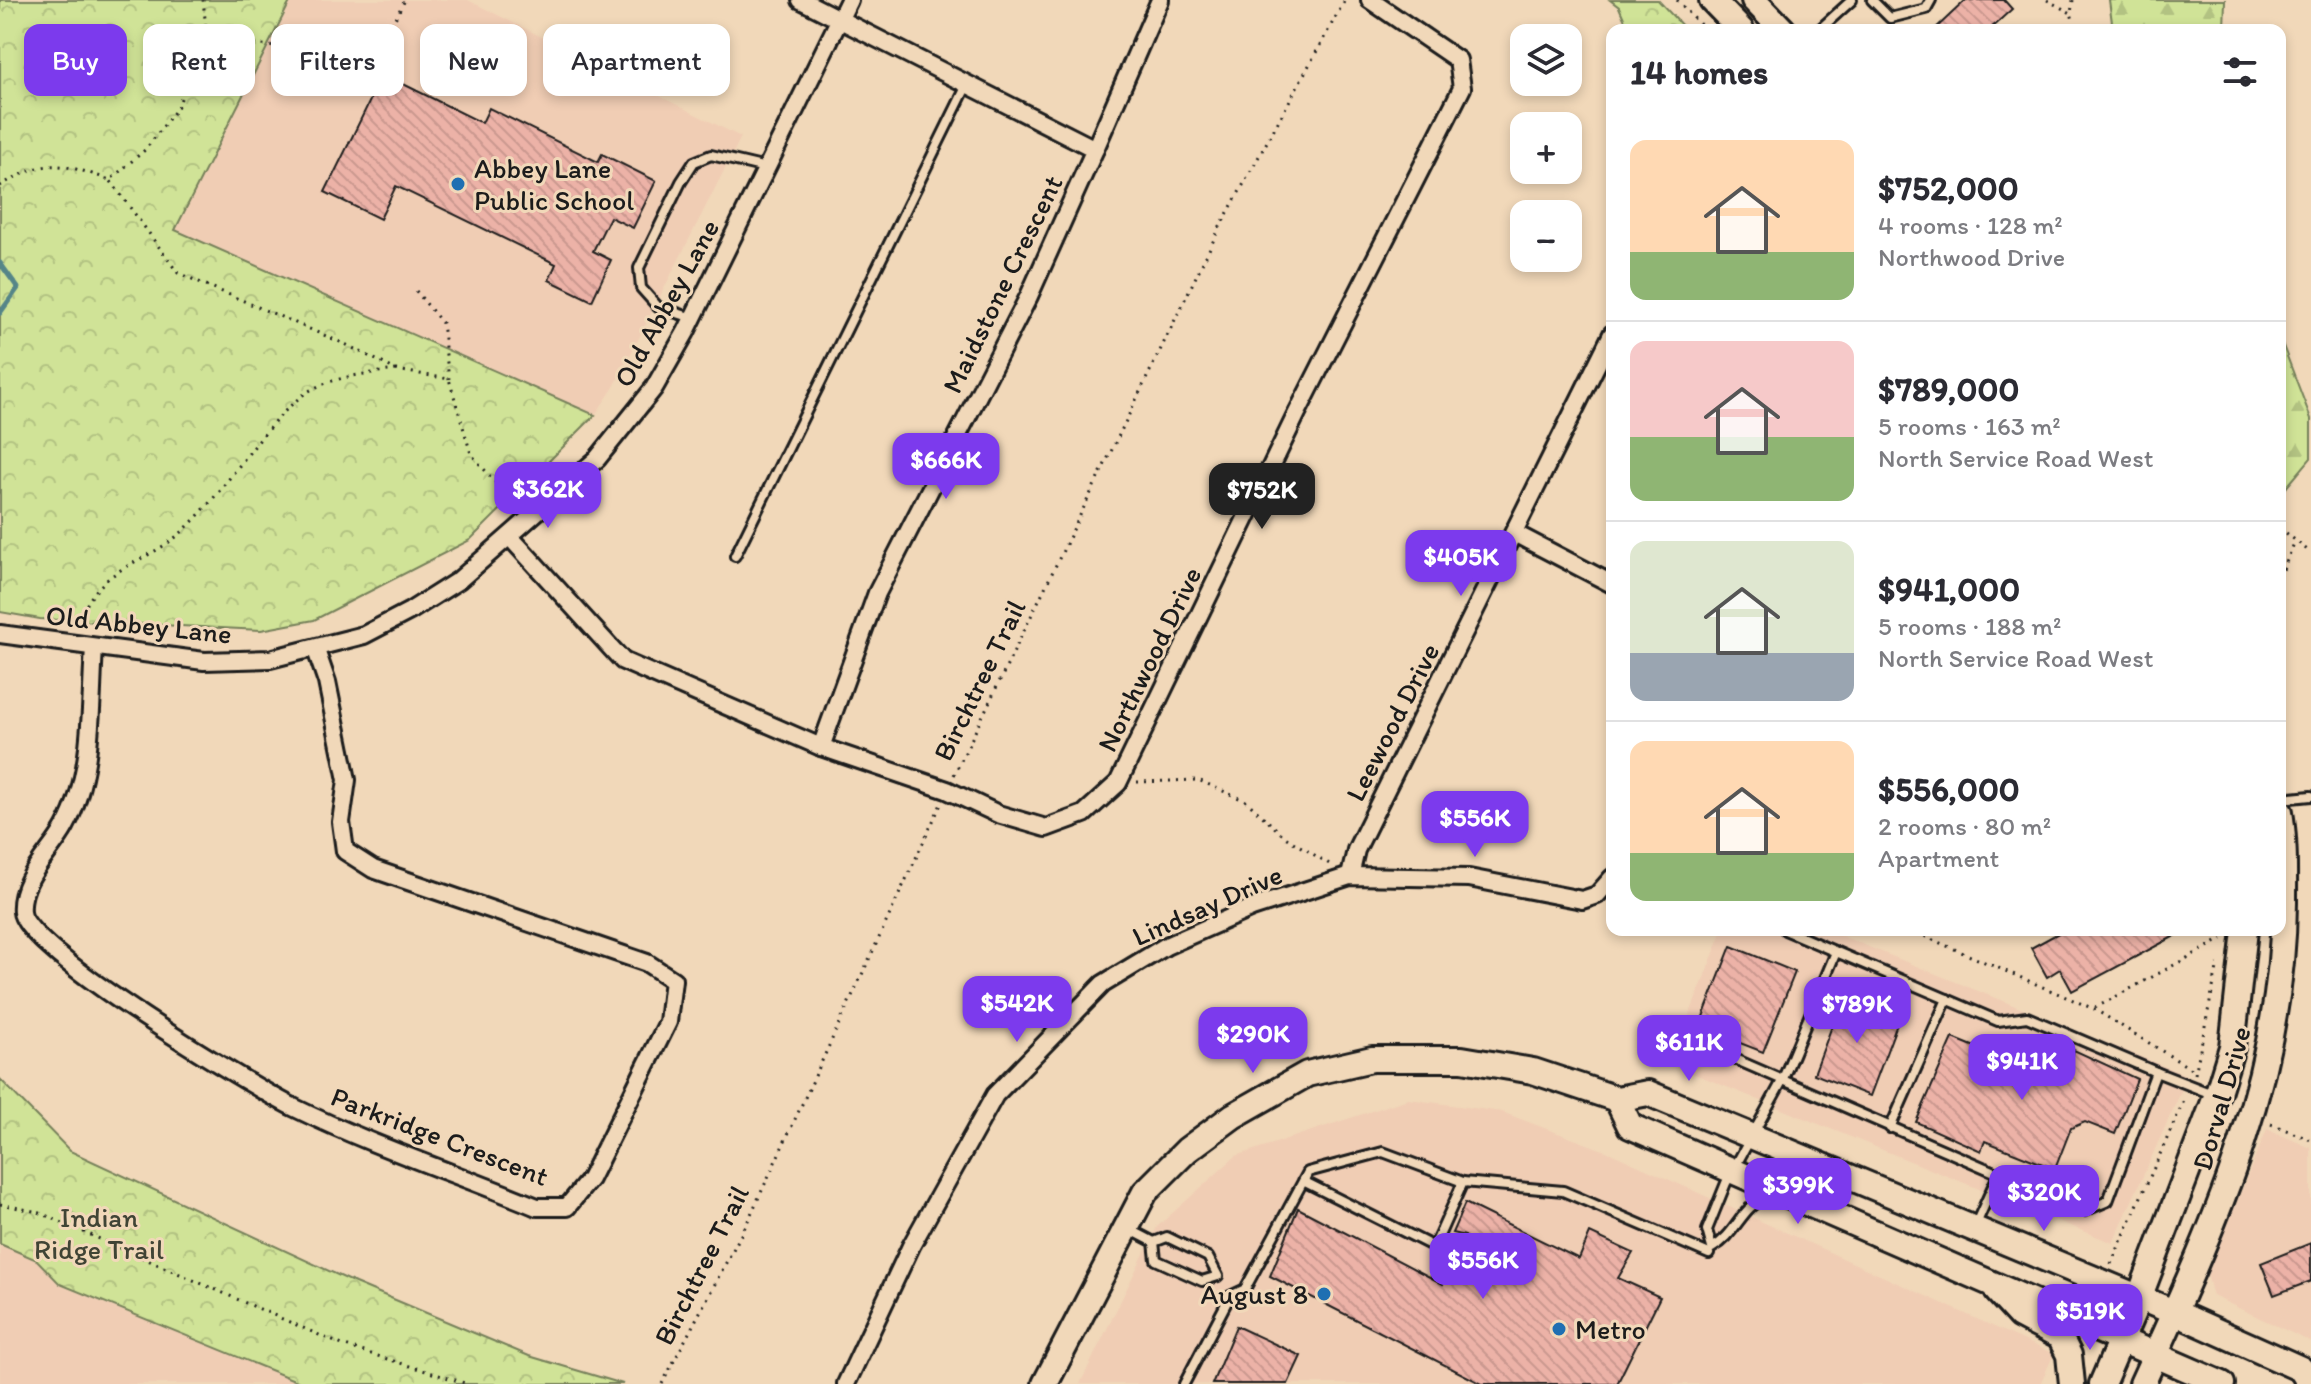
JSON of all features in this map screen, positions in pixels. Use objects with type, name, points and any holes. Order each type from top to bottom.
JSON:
[{"type":"street","points":[[801,0],[1095,149]]},
{"type":"street","name":"Old Abbey Lane","points":[[0,634],[204,661],[270,659],[316,650],[364,635],[459,580],[597,459],[654,388],[693,318],[849,0]]},
{"type":"street","name":"Maidstone Crescent","points":[[821,747],[877,593],[1029,296],[1160,0]]},
{"type":"street","name":"Northwood Drive","points":[[821,747],[947,790],[998,814],[1046,828],[1084,814],[1118,783],[1297,413],[1462,88],[1458,60],[1370,0]]},
{"type":"street","points":[[1712,0],[1735,24]]},
{"type":"street","points":[[1754,0],[1777,24]]},
{"type":"street","name":"Leewood Drive","points":[[1350,876],[1356,850],[1516,534],[1606,346]]},
{"type":"street","points":[[1516,534],[1606,581]]},
{"type":"street","points":[[510,537],[623,661],[821,747]]},
{"type":"street","name":"Parkridge Crescent","points":[[94,648],[80,794],[65,828],[28,882],[21,913],[33,935],[126,1006],[294,1108],[537,1207],[567,1207],[590,1179],[668,1022],[673,980],[647,963],[373,869],[345,851],[341,822],[347,780],[327,682],[316,650]]},
{"type":"street","name":"Lindsay Drive","points":[[846,1384],[911,1246],[995,1095],[1103,984],[1166,946],[1252,908],[1350,876],[1469,878],[1582,900],[1597,895],[1606,885]]},
{"type":"street","name":"Dorval Drive","points":[[2102,1384],[2122,1341],[2217,1096],[2232,1047],[2235,936]]},
{"type":"street","name":"Dorval Drive","points":[[2142,1384],[2176,1313],[2233,1171],[2272,1042],[2284,963],[2283,936]]},
{"type":"street","points":[[1045,1384],[1124,1226],[1145,1192],[1165,1170],[1210,1133],[1264,1096],[1307,1074],[1336,1066],[1415,1057],[1462,1059],[1533,1071],[1617,1099],[1648,1093],[2176,1313],[2301,1369],[2310,1384]]},
{"type":"street","points":[[1617,1099],[1630,1126],[2222,1384]]},
{"type":"street","points":[[1989,1284],[2020,1316],[2060,1337],[2069,1355],[2072,1384]]},
{"type":"lane","points":[[1826,24],[1852,0]]},
{"type":"lane","points":[[1872,0],[1890,18],[1926,9],[1931,0]]},
{"type":"lane","points":[[735,556],[967,85]]},
{"type":"lane","points":[[693,318],[658,307],[641,288],[639,268],[653,239],[694,162],[711,155],[766,168]]},
{"type":"lane","points":[[2286,798],[2311,796]]},
{"type":"lane","points":[[1799,936],[1998,1021],[2027,1017],[2217,1096]]},
{"type":"lane","points":[[1780,1192],[1747,1207],[1727,1240],[1712,1248],[1707,1230],[1733,1172],[1782,1081],[1836,952]]},
{"type":"lane","points":[[1890,1128],[1947,999]]},
{"type":"lane","points":[[1700,1044],[2084,1211],[2108,1201],[2156,1072]]},
{"type":"lane","points":[[1184,1384],[1230,1296],[1245,1289],[1308,1172],[1383,1152],[1463,1182],[1563,1191],[1709,1254]]},
{"type":"lane","points":[[1974,1229],[1998,1175]]},
{"type":"lane","points":[[1303,1181],[1434,1247],[1463,1182]]},
{"type":"lane","points":[[1124,1226],[1154,1242],[1167,1237],[1208,1257],[1218,1276],[1202,1281],[1156,1260],[1154,1242]]},
{"type":"path","points":[[203,0],[206,24]]},
{"type":"path","points":[[255,44],[372,61],[405,0]]},
{"type":"path","name":"Birchtree Trail","points":[[662,1384],[746,1225],[947,790],[1220,227],[1345,0]]},
{"type":"path","points":[[1677,0],[1699,24]]},
{"type":"path","points":[[2047,0],[2071,13]]},
{"type":"path","points":[[2073,0],[2071,13],[2074,24]]},
{"type":"path","points":[[110,180],[146,149],[177,108],[182,96]]},
{"type":"path","points":[[0,186],[29,169],[63,164],[110,180],[178,273],[347,345],[396,370],[449,379]]},
{"type":"path","points":[[416,291],[442,323],[449,379],[471,454],[529,520]]},
{"type":"path","points":[[73,646],[85,602],[112,575],[185,530],[299,398],[333,381],[396,370]]},
{"type":"path","points":[[2286,533],[2311,553]]},
{"type":"path","points":[[2286,563],[2295,541]]},
{"type":"path","points":[[1118,783],[1198,780],[1246,801],[1285,837],[1350,876]]},
{"type":"path","points":[[1924,936],[2094,1009],[2196,1072]]},
{"type":"path","points":[[2094,1009],[2231,936]]},
{"type":"path","points":[[2222,949],[2233,936]]},
{"type":"path","points":[[2100,1282],[2117,1255],[2196,1072],[2219,962]]},
{"type":"path","points":[[2271,1124],[2311,1140]]},
{"type":"path","points":[[0,1204],[38,1212],[342,1345],[468,1384]]},
{"type":"shaded area","name":"Abbey Lane Public School","points":[[291,0],[468,0],[516,24],[420,24],[420,96],[527,96],[527,30],[543,38],[543,96],[659,96],[741,137],[614,387],[595,415],[175,230],[243,96],[255,96],[255,71],[271,40],[271,96],[404,96],[404,24],[279,24]]},
{"type":"shaded area","points":[[1721,936],[1842,936],[2188,1076],[2113,1243],[1670,1064]]},
{"type":"shaded area","points":[[1408,1099],[1502,1112],[1606,1151],[2054,1354],[2040,1384],[1080,1384],[1157,1227],[1236,1156]]},
{"type":"shaded area","points":[[2267,1129],[2311,1148],[2311,1342],[2213,1296],[2207,1274]]},
{"type":"shaded area","points":[[0,1244],[37,1260],[60,1285],[304,1384],[0,1384]]},
{"type":"green space","points":[[0,0],[291,0],[279,24],[271,24],[271,40],[255,71],[255,24],[143,24],[143,96],[243,96],[175,230],[595,415],[470,540],[314,620],[261,630],[40,619],[0,612]]},
{"type":"green space","points":[[1610,0],[1658,0],[1680,24],[1626,24],[1619,7]]},
{"type":"green space","points":[[2109,0],[2225,0],[2224,24],[2112,24]]},
{"type":"green space","points":[[2286,354],[2311,419],[2311,458],[2286,488]]},
{"type":"green space","name":"Indian Ridge Trail","points":[[0,1079],[70,1151],[355,1283],[529,1356],[623,1384],[304,1384],[60,1284],[37,1260],[0,1244]]},
{"type":"building","points":[[1966,0],[2004,0],[2012,9],[1996,24],[1940,24]]},
{"type":"building","points":[[404,84],[420,92],[420,96],[427,96],[482,123],[489,108],[598,162],[602,154],[656,181],[633,228],[610,217],[593,251],[611,260],[592,301],[549,280],[556,264],[396,186],[380,219],[325,192],[372,96],[404,96]]},
{"type":"building","points":[[2053,936],[2175,936],[2072,991],[2060,969],[2047,977],[2031,948]]},
{"type":"building","points":[[1731,946],[1795,972],[1763,1052],[1699,1027]]},
{"type":"building","points":[[1844,994],[1900,1016],[1870,1096],[1814,1074]]},
{"type":"building","points":[[1953,1038],[2061,1082],[2074,1050],[2137,1079],[2115,1134],[2085,1122],[2071,1128],[2055,1169],[1985,1141],[1981,1151],[1916,1122]]},
{"type":"building","points":[[1465,1203],[1579,1259],[1590,1233],[1633,1253],[1618,1278],[1660,1297],[1617,1384],[1482,1384],[1270,1276],[1298,1208],[1443,1284],[1465,1236],[1452,1233]]},
{"type":"building","points":[[2311,1243],[2311,1281],[2274,1295],[2261,1263]]},
{"type":"building","points":[[1236,1326],[1301,1356],[1288,1384],[1212,1384]]},
{"type":"waterway","points":[[0,263],[18,288],[0,313]]},
{"type":"place","name":"Abbey Lane Public School","points":[[458,184]]},
{"type":"place","name":"August 8","points":[[1324,1294]]},
{"type":"place","name":"Metro","points":[[1559,1329]]}]
